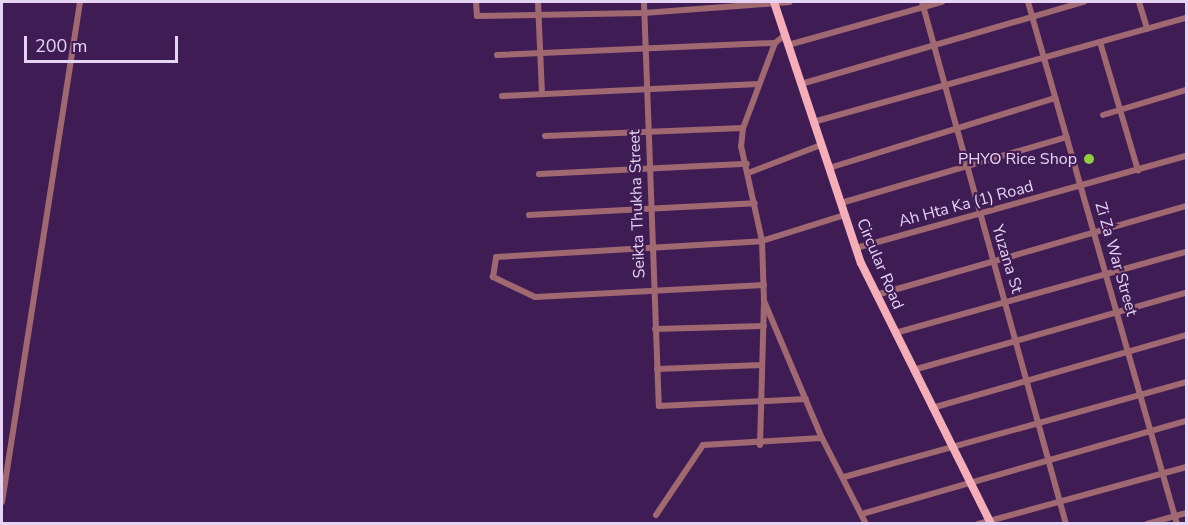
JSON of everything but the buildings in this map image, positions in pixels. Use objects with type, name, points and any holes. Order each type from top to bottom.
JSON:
[{"type":"main road","name":"Circular Road","points":[[775,4],[856,248],[876,296],[990,522]]},
{"type":"street","points":[[2,502],[80,2]]},
{"type":"street","points":[[476,2],[477,16],[644,13],[790,2]]},
{"type":"street","points":[[538,2],[542,94]]},
{"type":"street","name":"Seikta Thukha Street","points":[[644,2],[659,406],[761,403]]},
{"type":"street","points":[[788,45],[923,4],[942,2]]},
{"type":"street","name":"Zi Za War Street","points":[[1028,2],[1178,524]]},
{"type":"street","points":[[801,84],[1084,2]]},
{"type":"street","points":[[1139,2],[1147,29]]},
{"type":"street","name":"Yuzana St","points":[[923,4],[1066,524]]},
{"type":"street","points":[[813,122],[1186,18]]},
{"type":"street","points":[[760,445],[764,326],[762,241],[748,173],[742,128],[775,43],[785,35]]},
{"type":"street","points":[[1100,42],[1138,170]]},
{"type":"street","points":[[497,55],[775,43]]},
{"type":"street","points":[[502,96],[759,84]]},
{"type":"street","points":[[1103,115],[1186,90]]},
{"type":"street","points":[[829,168],[1056,98]]},
{"type":"street","points":[[545,136],[742,128]]},
{"type":"street","points":[[841,203],[1066,137]]},
{"type":"street","points":[[748,173],[821,145]]},
{"type":"street","name":"Ah Hta Ka (1) Road","points":[[856,248],[1186,156]]},
{"type":"street","points":[[539,174],[747,164]]},
{"type":"street","points":[[529,215],[754,203]]},
{"type":"street","points":[[876,296],[1186,206]]},
{"type":"street","points":[[764,285],[536,297],[493,277],[496,257],[653,252],[762,241],[845,215]]},
{"type":"street","points":[[895,333],[1186,252]]},
{"type":"street","points":[[913,370],[1186,293]]},
{"type":"street","points":[[764,301],[822,438],[865,513],[866,524]]},
{"type":"street","points":[[655,329],[764,326]]},
{"type":"street","points":[[932,408],[1186,335]]},
{"type":"street","points":[[657,369],[762,365]]},
{"type":"street","points":[[844,477],[1186,382]]},
{"type":"street","points":[[761,403],[806,399]]},
{"type":"street","points":[[865,513],[968,479],[1186,421]]},
{"type":"street","points":[[656,515],[704,445],[760,445],[822,438]]},
{"type":"street","points":[[978,524],[1186,467]]},
{"type":"street","points":[[1147,524],[1186,513]]},
{"type":"place","name":"PHYO Rice Shop","points":[[1089,159]]}]
